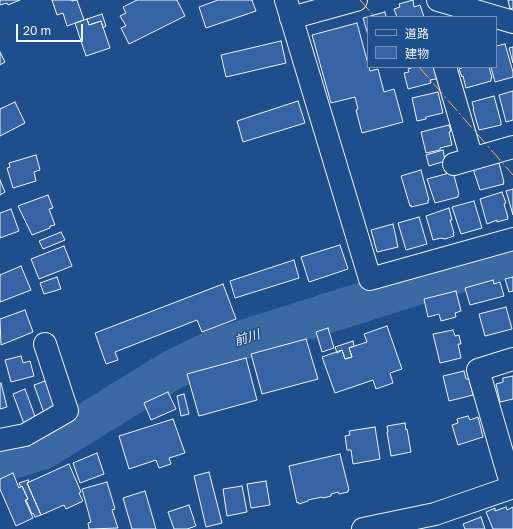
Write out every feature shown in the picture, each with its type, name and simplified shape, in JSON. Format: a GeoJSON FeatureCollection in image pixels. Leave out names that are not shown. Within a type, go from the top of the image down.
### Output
{"type":"FeatureCollection","features":[{"type":"Feature","properties":{"kind":"street"},"geometry":{"type":"LineString","coordinates":[[356,0],[288,9],[370,279],[513,239]]}},
{"type":"Feature","properties":{"kind":"street"},"geometry":{"type":"LineString","coordinates":[[431,16],[434,0]]}},
{"type":"Feature","properties":{"kind":"street"},"geometry":{"type":"LineString","coordinates":[[438,0],[487,7],[513,22]]}},
{"type":"Feature","properties":{"kind":"street"},"geometry":{"type":"LineString","coordinates":[[445,68],[463,162],[513,148]]}},
{"type":"Feature","properties":{"kind":"street"},"geometry":{"type":"LineString","coordinates":[[0,440],[25,435],[67,411],[45,344]]}},
{"type":"Feature","properties":{"kind":"street"},"geometry":{"type":"LineString","coordinates":[[363,529],[435,514],[513,487],[478,370],[513,359]]}},
{"type":"Feature","properties":{"kind":"building"},"geometry":{"type":"Polygon","coordinates":[[[0,0],[20,0],[8,5],[7,3],[0,5],[0,0]]]}},
{"type":"Feature","properties":{"kind":"building"},"geometry":{"type":"Polygon","coordinates":[[[52,0],[77,0],[84,20],[67,26],[63,13],[57,15],[52,0]]]}},
{"type":"Feature","properties":{"kind":"building"},"geometry":{"type":"Polygon","coordinates":[[[137,0],[177,0],[185,16],[129,44],[121,28],[126,26],[120,16],[126,13],[123,7],[137,0]]]}},
{"type":"Feature","properties":{"kind":"building"},"geometry":{"type":"Polygon","coordinates":[[[218,0],[252,0],[256,11],[206,28],[199,7],[218,0]]]}},
{"type":"Feature","properties":{"kind":"building"},"geometry":{"type":"Polygon","coordinates":[[[413,0],[414,7],[420,5],[424,16],[397,16],[394,9],[400,7],[399,4],[413,0]]]}},
{"type":"Feature","properties":{"kind":"building"},"geometry":{"type":"Polygon","coordinates":[[[508,0],[513,0],[513,8],[510,9],[508,0]]]}},
{"type":"Feature","properties":{"kind":"building"},"geometry":{"type":"Polygon","coordinates":[[[385,12],[386,16],[370,16],[385,12]]]}},
{"type":"Feature","properties":{"kind":"building"},"geometry":{"type":"Polygon","coordinates":[[[102,14],[106,26],[103,28],[101,21],[89,25],[87,19],[102,14]]]}},
{"type":"Feature","properties":{"kind":"building"},"geometry":{"type":"Polygon","coordinates":[[[367,17],[367,32],[363,18],[367,17]]]}},
{"type":"Feature","properties":{"kind":"building"},"geometry":{"type":"Polygon","coordinates":[[[87,19],[89,25],[101,21],[110,48],[86,56],[75,23],[87,19]]]}},
{"type":"Feature","properties":{"kind":"building"},"geometry":{"type":"Polygon","coordinates":[[[357,23],[367,60],[367,68],[369,68],[370,71],[378,69],[384,92],[394,89],[403,122],[362,133],[356,110],[358,109],[355,97],[331,103],[312,35],[357,23]]]}},
{"type":"Feature","properties":{"kind":"building"},"geometry":{"type":"Polygon","coordinates":[[[281,41],[286,63],[226,77],[221,55],[281,41]]]}},
{"type":"Feature","properties":{"kind":"building"},"geometry":{"type":"Polygon","coordinates":[[[505,44],[513,77],[495,82],[491,68],[497,68],[497,46],[505,44]]]}},
{"type":"Feature","properties":{"kind":"building"},"geometry":{"type":"Polygon","coordinates":[[[513,47],[513,63],[509,48],[513,47]]]}},
{"type":"Feature","properties":{"kind":"building"},"geometry":{"type":"Polygon","coordinates":[[[0,52],[5,62],[0,65],[0,52]]]}},
{"type":"Feature","properties":{"kind":"building"},"geometry":{"type":"Polygon","coordinates":[[[437,68],[441,78],[430,80],[431,83],[408,89],[404,73],[409,72],[408,69],[437,68]]]}},
{"type":"Feature","properties":{"kind":"building"},"geometry":{"type":"Polygon","coordinates":[[[489,68],[492,78],[491,81],[466,88],[463,76],[462,77],[459,69],[489,68]]]}},
{"type":"Feature","properties":{"kind":"building"},"geometry":{"type":"Polygon","coordinates":[[[513,91],[513,120],[506,122],[499,95],[513,91]]]}},
{"type":"Feature","properties":{"kind":"building"},"geometry":{"type":"Polygon","coordinates":[[[438,92],[443,113],[417,121],[412,98],[438,92]]]}},
{"type":"Feature","properties":{"kind":"building"},"geometry":{"type":"Polygon","coordinates":[[[494,96],[501,125],[479,130],[472,102],[494,96]]]}},
{"type":"Feature","properties":{"kind":"building"},"geometry":{"type":"Polygon","coordinates":[[[298,101],[305,123],[243,142],[237,121],[298,101]]]}},
{"type":"Feature","properties":{"kind":"building"},"geometry":{"type":"Polygon","coordinates":[[[15,102],[25,123],[0,136],[0,109],[15,102]]]}},
{"type":"Feature","properties":{"kind":"building"},"geometry":{"type":"Polygon","coordinates":[[[449,125],[452,145],[440,148],[440,150],[426,153],[421,132],[449,125]]]}},
{"type":"Feature","properties":{"kind":"building"},"geometry":{"type":"Polygon","coordinates":[[[443,150],[445,161],[429,166],[426,155],[443,150]]]}},
{"type":"Feature","properties":{"kind":"building"},"geometry":{"type":"Polygon","coordinates":[[[36,155],[40,170],[34,172],[36,181],[13,188],[7,168],[10,167],[9,163],[36,155]]]}},
{"type":"Feature","properties":{"kind":"building"},"geometry":{"type":"Polygon","coordinates":[[[498,159],[504,184],[480,190],[472,166],[498,159]]]}},
{"type":"Feature","properties":{"kind":"building"},"geometry":{"type":"Polygon","coordinates":[[[421,170],[429,200],[428,203],[411,207],[401,176],[421,170]]]}},
{"type":"Feature","properties":{"kind":"building"},"geometry":{"type":"Polygon","coordinates":[[[453,172],[459,194],[458,197],[435,203],[427,179],[453,172]]]}},
{"type":"Feature","properties":{"kind":"building"},"geometry":{"type":"Polygon","coordinates":[[[0,180],[5,192],[0,195],[0,180]]]}},
{"type":"Feature","properties":{"kind":"building"},"geometry":{"type":"Polygon","coordinates":[[[513,189],[513,215],[506,191],[513,189]]]}},
{"type":"Feature","properties":{"kind":"building"},"geometry":{"type":"Polygon","coordinates":[[[502,192],[506,203],[504,204],[508,219],[497,222],[497,220],[487,224],[480,199],[502,192]]]}},
{"type":"Feature","properties":{"kind":"building"},"geometry":{"type":"Polygon","coordinates":[[[48,195],[53,208],[49,209],[55,225],[32,235],[18,206],[48,195]]]}},
{"type":"Feature","properties":{"kind":"building"},"geometry":{"type":"Polygon","coordinates":[[[474,201],[482,228],[461,234],[452,207],[474,201]]]}},
{"type":"Feature","properties":{"kind":"building"},"geometry":{"type":"Polygon","coordinates":[[[449,208],[454,236],[445,239],[441,238],[433,240],[426,216],[449,208]]]}},
{"type":"Feature","properties":{"kind":"building"},"geometry":{"type":"Polygon","coordinates":[[[11,209],[19,231],[0,238],[0,213],[11,209]]]}},
{"type":"Feature","properties":{"kind":"building"},"geometry":{"type":"Polygon","coordinates":[[[419,217],[427,244],[406,250],[398,223],[419,217]]]}},
{"type":"Feature","properties":{"kind":"building"},"geometry":{"type":"Polygon","coordinates":[[[393,224],[398,247],[377,252],[371,230],[393,224]]]}},
{"type":"Feature","properties":{"kind":"building"},"geometry":{"type":"Polygon","coordinates":[[[61,232],[65,240],[43,249],[39,241],[61,232]]]}},
{"type":"Feature","properties":{"kind":"building"},"geometry":{"type":"Polygon","coordinates":[[[340,245],[348,269],[309,282],[301,257],[340,245]]]}},
{"type":"Feature","properties":{"kind":"building"},"geometry":{"type":"Polygon","coordinates":[[[64,246],[72,266],[39,279],[31,259],[64,246]]]}},
{"type":"Feature","properties":{"kind":"building"},"geometry":{"type":"Polygon","coordinates":[[[294,260],[299,278],[235,298],[230,281],[294,260]]]}},
{"type":"Feature","properties":{"kind":"building"},"geometry":{"type":"Polygon","coordinates":[[[21,266],[31,290],[0,302],[0,275],[21,266]]]}},
{"type":"Feature","properties":{"kind":"building"},"geometry":{"type":"Polygon","coordinates":[[[57,277],[61,289],[44,294],[40,283],[57,277]]]}},
{"type":"Feature","properties":{"kind":"building"},"geometry":{"type":"Polygon","coordinates":[[[513,277],[513,291],[509,292],[505,279],[513,277]]]}},
{"type":"Feature","properties":{"kind":"building"},"geometry":{"type":"Polygon","coordinates":[[[493,280],[494,284],[500,282],[504,296],[470,305],[465,288],[493,280]]]}},
{"type":"Feature","properties":{"kind":"building"},"geometry":{"type":"Polygon","coordinates":[[[223,284],[236,319],[202,332],[197,320],[115,352],[118,360],[106,364],[95,333],[223,284]]]}},
{"type":"Feature","properties":{"kind":"building"},"geometry":{"type":"Polygon","coordinates":[[[456,291],[461,311],[455,313],[456,317],[441,321],[439,314],[428,317],[424,299],[456,291]]]}},
{"type":"Feature","properties":{"kind":"building"},"geometry":{"type":"Polygon","coordinates":[[[506,307],[512,329],[485,336],[479,314],[506,307]]]}},
{"type":"Feature","properties":{"kind":"building"},"geometry":{"type":"Polygon","coordinates":[[[25,310],[33,332],[1,345],[0,319],[25,310]]]}},
{"type":"Feature","properties":{"kind":"building"},"geometry":{"type":"Polygon","coordinates":[[[387,326],[402,369],[390,373],[393,383],[376,389],[373,380],[335,393],[322,357],[342,350],[345,359],[352,357],[349,348],[367,342],[364,334],[387,326]]]}},
{"type":"Feature","properties":{"kind":"building"},"geometry":{"type":"Polygon","coordinates":[[[328,328],[334,348],[322,352],[316,332],[328,328]]]}},
{"type":"Feature","properties":{"kind":"building"},"geometry":{"type":"Polygon","coordinates":[[[453,330],[455,336],[459,335],[461,344],[458,344],[461,358],[440,363],[433,334],[453,330]]]}},
{"type":"Feature","properties":{"kind":"building"},"geometry":{"type":"Polygon","coordinates":[[[306,339],[318,379],[262,394],[251,354],[306,339]]]}},
{"type":"Feature","properties":{"kind":"building"},"geometry":{"type":"Polygon","coordinates":[[[353,341],[354,346],[349,348],[352,357],[345,359],[342,350],[337,353],[335,347],[353,341]]]}},
{"type":"Feature","properties":{"kind":"building"},"geometry":{"type":"Polygon","coordinates":[[[21,356],[23,363],[30,361],[34,376],[11,382],[5,360],[21,356]]]}},
{"type":"Feature","properties":{"kind":"building"},"geometry":{"type":"Polygon","coordinates":[[[246,358],[257,400],[199,416],[187,374],[246,358]]]}},
{"type":"Feature","properties":{"kind":"building"},"geometry":{"type":"Polygon","coordinates":[[[464,371],[466,379],[469,379],[473,395],[449,401],[443,376],[464,371]]]}},
{"type":"Feature","properties":{"kind":"building"},"geometry":{"type":"Polygon","coordinates":[[[513,376],[513,399],[500,402],[496,384],[503,382],[503,378],[513,376]]]}},
{"type":"Feature","properties":{"kind":"building"},"geometry":{"type":"Polygon","coordinates":[[[48,380],[58,407],[44,413],[34,385],[48,380]]]}},
{"type":"Feature","properties":{"kind":"building"},"geometry":{"type":"Polygon","coordinates":[[[1,383],[7,407],[0,409],[0,384],[1,383]]]}},
{"type":"Feature","properties":{"kind":"building"},"geometry":{"type":"Polygon","coordinates":[[[25,389],[36,419],[24,424],[13,394],[25,389]]]}},
{"type":"Feature","properties":{"kind":"building"},"geometry":{"type":"Polygon","coordinates":[[[168,392],[176,409],[151,420],[144,403],[168,392]]]}},
{"type":"Feature","properties":{"kind":"building"},"geometry":{"type":"Polygon","coordinates":[[[184,394],[189,414],[181,416],[177,396],[184,394]]]}},
{"type":"Feature","properties":{"kind":"building"},"geometry":{"type":"Polygon","coordinates":[[[468,416],[470,420],[478,417],[483,437],[458,445],[452,425],[458,423],[457,419],[468,416]]]}},
{"type":"Feature","properties":{"kind":"building"},"geometry":{"type":"Polygon","coordinates":[[[173,419],[185,453],[169,458],[171,464],[159,468],[156,460],[129,469],[119,436],[173,419]]]}},
{"type":"Feature","properties":{"kind":"building"},"geometry":{"type":"Polygon","coordinates":[[[405,423],[411,452],[391,456],[387,426],[405,423]]]}},
{"type":"Feature","properties":{"kind":"building"},"geometry":{"type":"Polygon","coordinates":[[[375,427],[380,459],[353,464],[351,450],[347,450],[345,436],[350,435],[349,431],[375,427]]]}},
{"type":"Feature","properties":{"kind":"building"},"geometry":{"type":"Polygon","coordinates":[[[97,453],[104,474],[80,483],[73,463],[97,453]]]}},
{"type":"Feature","properties":{"kind":"building"},"geometry":{"type":"Polygon","coordinates":[[[340,454],[349,490],[348,492],[339,494],[338,492],[331,494],[331,496],[308,500],[299,504],[298,502],[297,503],[289,466],[340,454]]]}},
{"type":"Feature","properties":{"kind":"building"},"geometry":{"type":"Polygon","coordinates":[[[69,464],[81,492],[79,493],[83,501],[66,509],[64,505],[41,515],[27,483],[69,464]]]}},
{"type":"Feature","properties":{"kind":"building"},"geometry":{"type":"Polygon","coordinates":[[[209,472],[222,523],[206,527],[194,476],[209,472]]]}},
{"type":"Feature","properties":{"kind":"building"},"geometry":{"type":"Polygon","coordinates":[[[13,473],[19,488],[22,486],[28,499],[25,500],[33,518],[16,526],[0,489],[0,479],[13,473]]]}},
{"type":"Feature","properties":{"kind":"building"},"geometry":{"type":"Polygon","coordinates":[[[28,480],[29,482],[27,483],[41,515],[35,517],[33,513],[32,514],[26,500],[28,499],[22,486],[21,487],[19,483],[28,480]]]}},
{"type":"Feature","properties":{"kind":"building"},"geometry":{"type":"Polygon","coordinates":[[[266,481],[270,505],[251,508],[247,484],[266,481]]]}},
{"type":"Feature","properties":{"kind":"building"},"geometry":{"type":"Polygon","coordinates":[[[107,482],[115,509],[112,510],[118,528],[89,529],[88,523],[91,522],[82,489],[107,482]]]}},
{"type":"Feature","properties":{"kind":"building"},"geometry":{"type":"Polygon","coordinates":[[[242,486],[247,512],[227,516],[223,489],[242,486]]]}},
{"type":"Feature","properties":{"kind":"building"},"geometry":{"type":"Polygon","coordinates":[[[145,491],[156,529],[132,529],[123,498],[145,491]]]}},
{"type":"Feature","properties":{"kind":"building"},"geometry":{"type":"Polygon","coordinates":[[[189,505],[196,526],[187,529],[174,529],[168,512],[189,505]]]}},
{"type":"Feature","properties":{"kind":"building"},"geometry":{"type":"Polygon","coordinates":[[[506,507],[507,510],[513,507],[513,529],[493,529],[486,512],[495,508],[495,511],[506,507]]]}},
{"type":"Feature","properties":{"kind":"building"},"geometry":{"type":"Polygon","coordinates":[[[481,517],[485,529],[465,529],[463,524],[481,517]]]}},
{"type":"Feature","properties":{"kind":"waterway","name":"前川"},"geometry":{"type":"LineString","coordinates":[[0,463],[42,450],[172,370],[217,348],[411,287],[513,257]]}},
{"type":"Feature","properties":{"kind":"power"},"geometry":{"type":"LineString","coordinates":[[360,0],[374,16]]}},
{"type":"Feature","properties":{"kind":"power"},"geometry":{"type":"LineString","coordinates":[[420,68],[513,175]]}}]}
